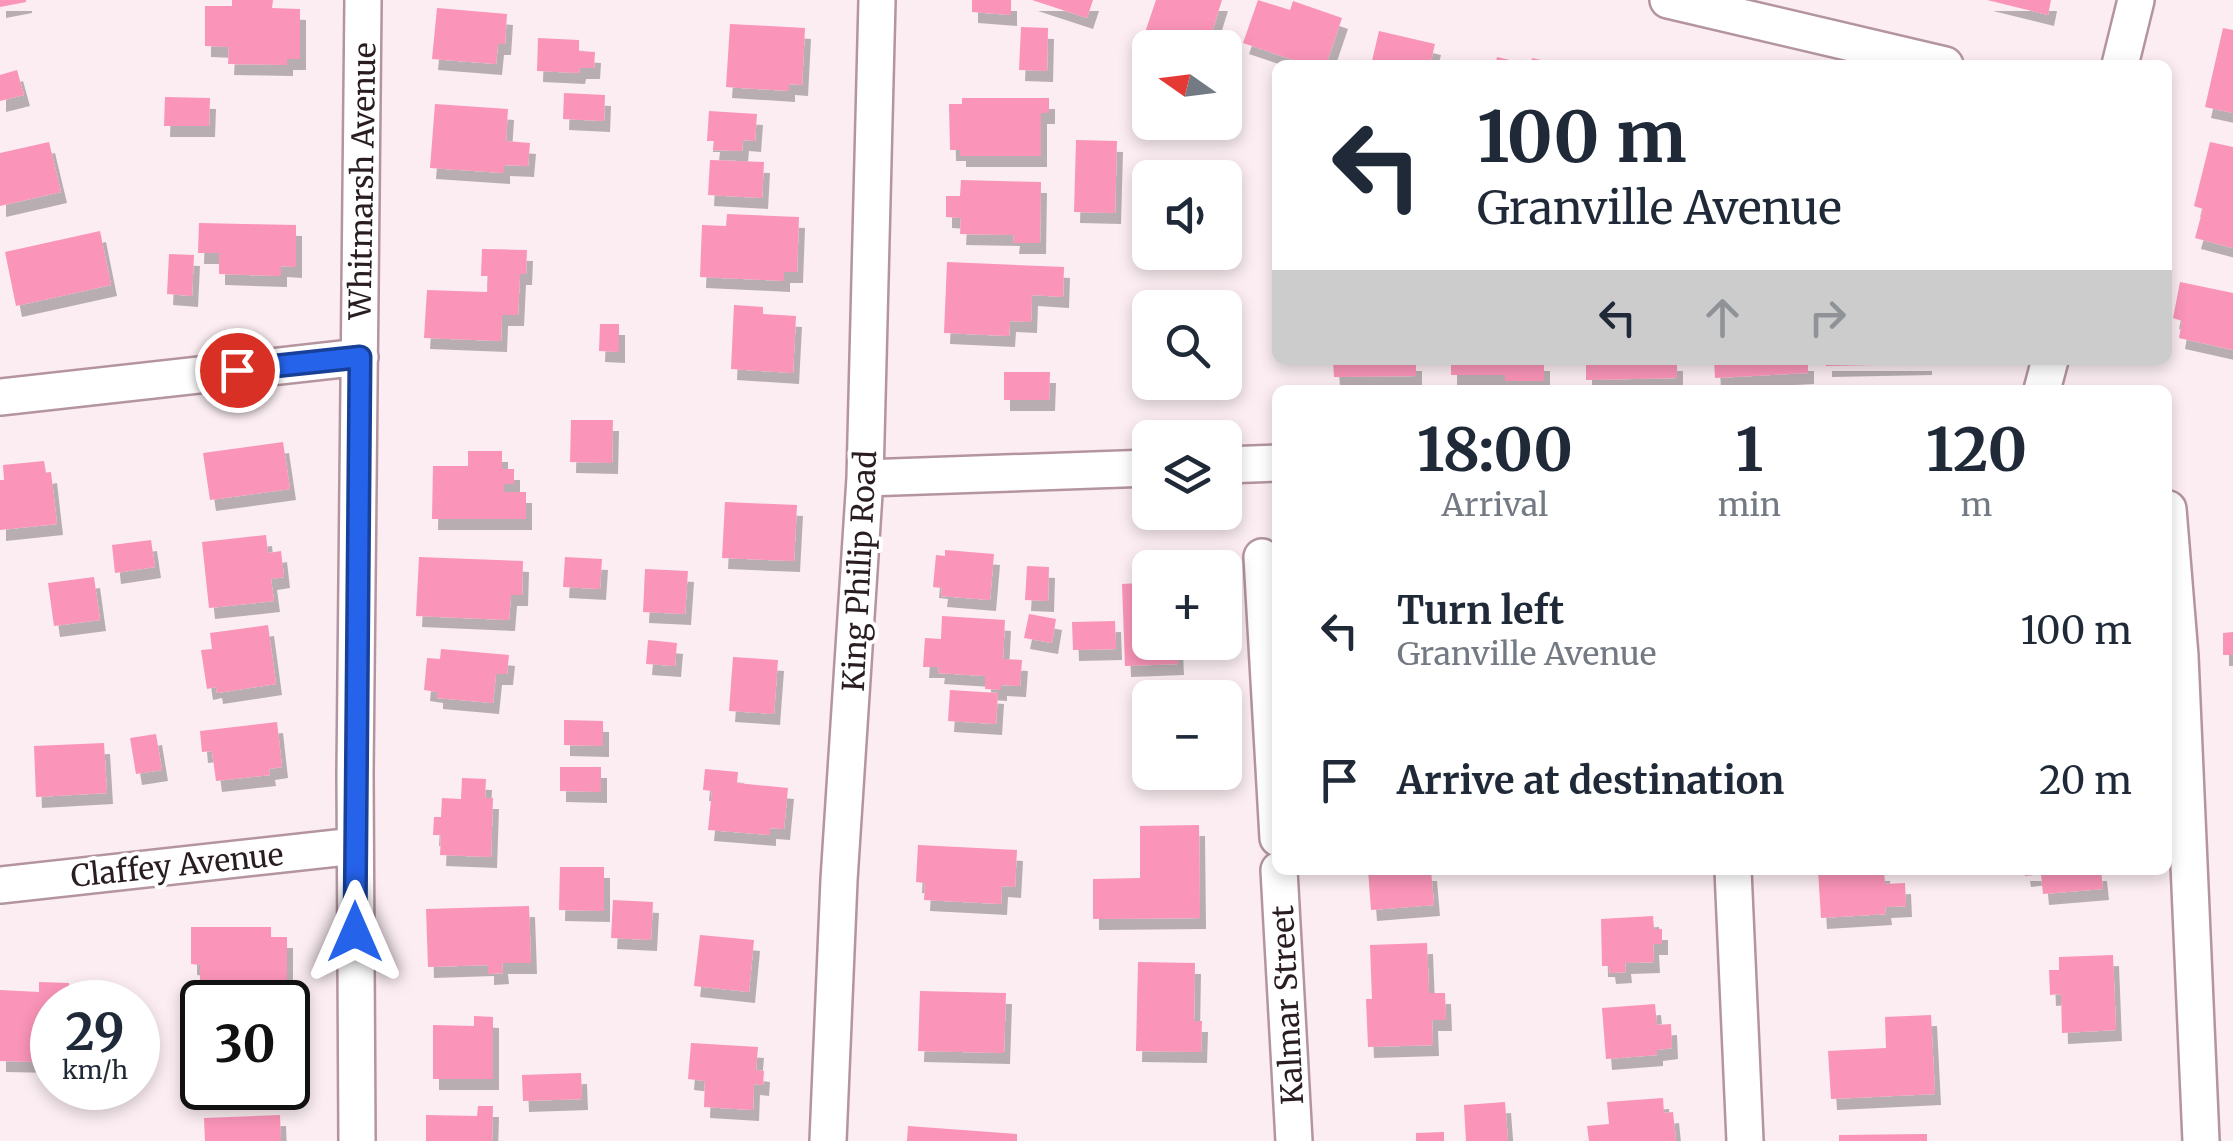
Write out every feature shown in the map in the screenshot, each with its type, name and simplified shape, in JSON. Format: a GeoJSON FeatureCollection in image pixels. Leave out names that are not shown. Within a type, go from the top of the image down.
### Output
{"type":"FeatureCollection","features":[{"type":"Feature","properties":{"kind":"street","name":"Whitmarsh Avenue"},"geometry":{"type":"LineString","coordinates":[[357,1141],[355,846],[364,0]]}},
{"type":"Feature","properties":{"kind":"street","name":"King Philip Road"},"geometry":{"type":"LineString","coordinates":[[828,1141],[865,478],[878,0]]}},
{"type":"Feature","properties":{"kind":"street"},"geometry":{"type":"LineString","coordinates":[[1668,0],[1924,60]]}},
{"type":"Feature","properties":{"kind":"street"},"geometry":{"type":"LineString","coordinates":[[2121,60],[2136,0]]}},
{"type":"Feature","properties":{"kind":"street"},"geometry":{"type":"LineString","coordinates":[[0,397],[360,357]]}},
{"type":"Feature","properties":{"kind":"street"},"geometry":{"type":"LineString","coordinates":[[1242,465],[1272,464]]}},
{"type":"Feature","properties":{"kind":"street"},"geometry":{"type":"LineString","coordinates":[[865,478],[1132,469]]}},
{"type":"Feature","properties":{"kind":"street"},"geometry":{"type":"LineString","coordinates":[[1262,557],[1272,733]]}},
{"type":"Feature","properties":{"kind":"street"},"geometry":{"type":"LineString","coordinates":[[2172,558],[2180,656],[2201,1141]]}},
{"type":"Feature","properties":{"kind":"street","name":"Claffey Avenue"},"geometry":{"type":"LineString","coordinates":[[0,884],[355,846]]}},
{"type":"Feature","properties":{"kind":"street","name":"Kalmar Street"},"geometry":{"type":"LineString","coordinates":[[1280,875],[1294,1141]]}},
{"type":"Feature","properties":{"kind":"street"},"geometry":{"type":"LineString","coordinates":[[1734,875],[1745,1141]]}},
{"type":"Feature","properties":{"kind":"building"},"geometry":{"type":"Polygon","coordinates":[[[0,0],[26,0],[26,2],[0,7],[0,0]]]}},
{"type":"Feature","properties":{"kind":"building"},"geometry":{"type":"Polygon","coordinates":[[[232,0],[273,0],[272,8],[300,9],[300,59],[287,59],[287,65],[228,64],[229,47],[205,46],[205,6],[232,6],[232,0]]]}},
{"type":"Feature","properties":{"kind":"building"},"geometry":{"type":"Polygon","coordinates":[[[972,0],[1011,0],[1011,15],[972,12],[972,0]]]}},
{"type":"Feature","properties":{"kind":"building"},"geometry":{"type":"Polygon","coordinates":[[[1032,0],[1093,0],[1087,18],[1032,0]]]}},
{"type":"Feature","properties":{"kind":"building"},"geometry":{"type":"Polygon","coordinates":[[[1156,0],[1222,0],[1213,30],[1146,30],[1156,0]]]}},
{"type":"Feature","properties":{"kind":"building"},"geometry":{"type":"Polygon","coordinates":[[[1258,0],[1290,10],[1293,1],[1342,18],[1328,60],[1293,60],[1243,43],[1258,0]]]}},
{"type":"Feature","properties":{"kind":"building"},"geometry":{"type":"Polygon","coordinates":[[[1987,0],[2051,0],[2048,15],[1987,0]]]}},
{"type":"Feature","properties":{"kind":"building"},"geometry":{"type":"Polygon","coordinates":[[[437,8],[507,14],[505,44],[498,44],[496,64],[432,59],[437,8]]]}},
{"type":"Feature","properties":{"kind":"building"},"geometry":{"type":"Polygon","coordinates":[[[730,24],[805,28],[802,85],[789,84],[789,91],[726,87],[730,24]]]}},
{"type":"Feature","properties":{"kind":"building"},"geometry":{"type":"Polygon","coordinates":[[[1021,27],[1048,28],[1047,71],[1019,70],[1021,27]]]}},
{"type":"Feature","properties":{"kind":"building"},"geometry":{"type":"Polygon","coordinates":[[[2223,28],[2233,30],[2233,113],[2205,107],[2223,28]]]}},
{"type":"Feature","properties":{"kind":"building"},"geometry":{"type":"Polygon","coordinates":[[[1379,31],[1435,44],[1431,60],[1372,60],[1379,31]]]}},
{"type":"Feature","properties":{"kind":"building"},"geometry":{"type":"Polygon","coordinates":[[[538,38],[579,40],[579,51],[595,52],[594,68],[580,68],[579,73],[537,71],[538,38]]]}},
{"type":"Feature","properties":{"kind":"building"},"geometry":{"type":"Polygon","coordinates":[[[17,70],[24,95],[0,101],[0,75],[17,70]]]}},
{"type":"Feature","properties":{"kind":"building"},"geometry":{"type":"Polygon","coordinates":[[[564,93],[605,95],[604,121],[563,119],[564,93]]]}},
{"type":"Feature","properties":{"kind":"building"},"geometry":{"type":"Polygon","coordinates":[[[165,97],[210,98],[209,126],[164,126],[165,97]]]}},
{"type":"Feature","properties":{"kind":"building"},"geometry":{"type":"Polygon","coordinates":[[[962,98],[1049,98],[1049,113],[1041,113],[1041,156],[960,156],[960,150],[950,150],[949,104],[962,104],[962,98]]]}},
{"type":"Feature","properties":{"kind":"building"},"geometry":{"type":"Polygon","coordinates":[[[435,104],[508,109],[506,141],[530,143],[528,166],[504,165],[504,173],[430,168],[435,104]]]}},
{"type":"Feature","properties":{"kind":"building"},"geometry":{"type":"Polygon","coordinates":[[[709,111],[757,114],[755,141],[743,140],[742,151],[713,150],[714,141],[707,141],[709,111]]]}},
{"type":"Feature","properties":{"kind":"building"},"geometry":{"type":"Polygon","coordinates":[[[1076,140],[1117,141],[1115,213],[1074,212],[1076,140]]]}},
{"type":"Feature","properties":{"kind":"building"},"geometry":{"type":"Polygon","coordinates":[[[49,142],[61,192],[0,206],[0,153],[49,142]]]}},
{"type":"Feature","properties":{"kind":"building"},"geometry":{"type":"Polygon","coordinates":[[[2210,142],[2233,147],[2233,248],[2195,238],[2203,209],[2194,206],[2210,142]]]}},
{"type":"Feature","properties":{"kind":"building"},"geometry":{"type":"Polygon","coordinates":[[[710,160],[764,162],[762,198],[708,195],[710,160]]]}},
{"type":"Feature","properties":{"kind":"building"},"geometry":{"type":"Polygon","coordinates":[[[961,180],[1041,182],[1040,243],[1013,243],[1014,235],[960,234],[961,218],[946,217],[946,196],[960,196],[961,180]]]}},
{"type":"Feature","properties":{"kind":"building"},"geometry":{"type":"Polygon","coordinates":[[[727,214],[799,217],[797,272],[784,272],[784,281],[700,277],[702,225],[726,226],[727,214]]]}},
{"type":"Feature","properties":{"kind":"building"},"geometry":{"type":"Polygon","coordinates":[[[199,223],[296,225],[296,267],[281,266],[281,276],[219,274],[219,253],[198,253],[199,223]]]}},
{"type":"Feature","properties":{"kind":"building"},"geometry":{"type":"Polygon","coordinates":[[[100,231],[111,285],[16,306],[5,252],[100,231]]]}},
{"type":"Feature","properties":{"kind":"building"},"geometry":{"type":"Polygon","coordinates":[[[482,249],[527,250],[526,274],[520,274],[518,315],[502,315],[501,341],[424,338],[427,290],[487,292],[488,276],[481,276],[482,249]]]}},
{"type":"Feature","properties":{"kind":"building"},"geometry":{"type":"Polygon","coordinates":[[[169,254],[194,255],[192,296],[167,294],[169,254]]]}},
{"type":"Feature","properties":{"kind":"building"},"geometry":{"type":"Polygon","coordinates":[[[947,262],[1064,267],[1063,297],[1032,295],[1031,322],[1010,321],[1009,336],[944,333],[947,262]]]}},
{"type":"Feature","properties":{"kind":"building"},"geometry":{"type":"Polygon","coordinates":[[[2180,282],[2233,293],[2233,350],[2179,338],[2182,321],[2173,318],[2180,282]]]}},
{"type":"Feature","properties":{"kind":"building"},"geometry":{"type":"Polygon","coordinates":[[[734,305],[763,307],[763,314],[796,316],[793,373],[731,369],[734,305]]]}},
{"type":"Feature","properties":{"kind":"building"},"geometry":{"type":"Polygon","coordinates":[[[600,324],[619,324],[619,352],[599,351],[600,324]]]}},
{"type":"Feature","properties":{"kind":"building"},"geometry":{"type":"Polygon","coordinates":[[[1333,365],[1416,365],[1416,376],[1334,377],[1333,365]]]}},
{"type":"Feature","properties":{"kind":"building"},"geometry":{"type":"Polygon","coordinates":[[[1451,365],[1544,365],[1544,381],[1505,381],[1505,375],[1451,375],[1451,365]]]}},
{"type":"Feature","properties":{"kind":"building"},"geometry":{"type":"Polygon","coordinates":[[[1586,365],[1677,365],[1677,378],[1586,380],[1586,365]]]}},
{"type":"Feature","properties":{"kind":"building"},"geometry":{"type":"Polygon","coordinates":[[[1714,365],[1808,365],[1808,373],[1715,378],[1714,365]]]}},
{"type":"Feature","properties":{"kind":"building"},"geometry":{"type":"Polygon","coordinates":[[[1004,372],[1050,372],[1049,400],[1004,400],[1004,372]]]}},
{"type":"Feature","properties":{"kind":"building"},"geometry":{"type":"Polygon","coordinates":[[[571,420],[613,420],[612,463],[570,462],[571,420]]]}},
{"type":"Feature","properties":{"kind":"building"},"geometry":{"type":"Polygon","coordinates":[[[283,442],[290,489],[210,500],[203,453],[283,442]]]}},
{"type":"Feature","properties":{"kind":"building"},"geometry":{"type":"Polygon","coordinates":[[[468,451],[502,451],[502,469],[514,469],[514,484],[504,484],[504,492],[526,492],[526,519],[432,519],[433,466],[468,466],[468,451]]]}},
{"type":"Feature","properties":{"kind":"building"},"geometry":{"type":"Polygon","coordinates":[[[44,461],[46,473],[51,472],[57,524],[0,530],[3,465],[44,461]]]}},
{"type":"Feature","properties":{"kind":"building"},"geometry":{"type":"Polygon","coordinates":[[[725,502],[797,505],[794,561],[722,558],[725,502]]]}},
{"type":"Feature","properties":{"kind":"building"},"geometry":{"type":"Polygon","coordinates":[[[266,535],[268,553],[281,551],[284,577],[271,579],[274,601],[209,608],[202,542],[266,535]]]}},
{"type":"Feature","properties":{"kind":"building"},"geometry":{"type":"Polygon","coordinates":[[[151,540],[155,567],[115,573],[112,545],[151,540]]]}},
{"type":"Feature","properties":{"kind":"building"},"geometry":{"type":"Polygon","coordinates":[[[945,550],[994,554],[990,600],[941,596],[942,588],[933,587],[936,555],[945,556],[945,550]]]}},
{"type":"Feature","properties":{"kind":"building"},"geometry":{"type":"Polygon","coordinates":[[[419,557],[523,561],[522,595],[511,595],[509,620],[416,616],[419,557]]]}},
{"type":"Feature","properties":{"kind":"building"},"geometry":{"type":"Polygon","coordinates":[[[565,557],[602,559],[600,589],[563,587],[565,557]]]}},
{"type":"Feature","properties":{"kind":"building"},"geometry":{"type":"Polygon","coordinates":[[[1027,566],[1049,567],[1048,601],[1025,600],[1027,566]]]}},
{"type":"Feature","properties":{"kind":"building"},"geometry":{"type":"Polygon","coordinates":[[[645,569],[688,571],[685,614],[643,612],[645,569]]]}},
{"type":"Feature","properties":{"kind":"building"},"geometry":{"type":"Polygon","coordinates":[[[94,577],[100,620],[54,626],[48,583],[94,577]]]}},
{"type":"Feature","properties":{"kind":"building"},"geometry":{"type":"Polygon","coordinates":[[[1132,583],[1132,660],[1178,660],[1178,664],[1125,666],[1122,584],[1132,583]]]}},
{"type":"Feature","properties":{"kind":"building"},"geometry":{"type":"Polygon","coordinates":[[[1029,614],[1056,619],[1052,643],[1024,638],[1029,614]]]}},
{"type":"Feature","properties":{"kind":"building"},"geometry":{"type":"Polygon","coordinates":[[[942,616],[1005,620],[1003,659],[1022,660],[1020,686],[985,689],[985,676],[938,673],[939,667],[923,667],[925,638],[941,639],[942,616]]]}},
{"type":"Feature","properties":{"kind":"building"},"geometry":{"type":"Polygon","coordinates":[[[1115,621],[1116,649],[1073,650],[1072,622],[1115,621]]]}},
{"type":"Feature","properties":{"kind":"building"},"geometry":{"type":"Polygon","coordinates":[[[268,625],[276,684],[217,693],[216,687],[207,689],[201,650],[212,649],[210,633],[268,625]]]}},
{"type":"Feature","properties":{"kind":"building"},"geometry":{"type":"Polygon","coordinates":[[[2233,632],[2233,655],[2223,655],[2223,633],[2233,632]]]}},
{"type":"Feature","properties":{"kind":"building"},"geometry":{"type":"Polygon","coordinates":[[[648,640],[677,643],[675,666],[646,664],[648,640]]]}},
{"type":"Feature","properties":{"kind":"building"},"geometry":{"type":"Polygon","coordinates":[[[441,649],[509,655],[507,674],[496,674],[493,703],[437,698],[437,692],[424,690],[427,658],[440,659],[441,649]]]}},
{"type":"Feature","properties":{"kind":"building"},"geometry":{"type":"Polygon","coordinates":[[[733,657],[778,660],[774,714],[729,711],[733,657]]]}},
{"type":"Feature","properties":{"kind":"building"},"geometry":{"type":"Polygon","coordinates":[[[950,690],[998,693],[996,724],[948,721],[950,690]]]}},
{"type":"Feature","properties":{"kind":"building"},"geometry":{"type":"Polygon","coordinates":[[[564,720],[603,721],[603,746],[564,745],[564,720]]]}},
{"type":"Feature","properties":{"kind":"building"},"geometry":{"type":"Polygon","coordinates":[[[277,722],[282,767],[269,769],[270,775],[216,781],[212,751],[202,752],[200,731],[277,722]]]}},
{"type":"Feature","properties":{"kind":"building"},"geometry":{"type":"Polygon","coordinates":[[[156,734],[162,770],[136,774],[130,738],[156,734]]]}},
{"type":"Feature","properties":{"kind":"building"},"geometry":{"type":"Polygon","coordinates":[[[104,743],[107,793],[36,797],[34,746],[104,743]]]}},
{"type":"Feature","properties":{"kind":"building"},"geometry":{"type":"Polygon","coordinates":[[[560,767],[601,767],[601,792],[560,791],[560,767]]]}},
{"type":"Feature","properties":{"kind":"building"},"geometry":{"type":"Polygon","coordinates":[[[705,769],[738,772],[737,783],[788,788],[784,829],[770,828],[770,835],[708,830],[712,791],[703,790],[705,769]]]}},
{"type":"Feature","properties":{"kind":"building"},"geometry":{"type":"Polygon","coordinates":[[[462,778],[486,779],[485,798],[493,798],[491,857],[440,855],[441,835],[433,835],[434,817],[441,817],[442,798],[461,799],[462,778]]]}},
{"type":"Feature","properties":{"kind":"building"},"geometry":{"type":"Polygon","coordinates":[[[1199,825],[1200,918],[1093,919],[1093,879],[1140,878],[1140,826],[1199,825]]]}},
{"type":"Feature","properties":{"kind":"building"},"geometry":{"type":"Polygon","coordinates":[[[918,845],[1017,850],[1015,887],[1002,886],[1001,904],[924,900],[925,883],[916,882],[918,845]]]}},
{"type":"Feature","properties":{"kind":"building"},"geometry":{"type":"Polygon","coordinates":[[[560,867],[604,867],[604,911],[559,910],[560,867]]]}},
{"type":"Feature","properties":{"kind":"building"},"geometry":{"type":"Polygon","coordinates":[[[1368,875],[1431,875],[1434,905],[1371,910],[1368,875]]]}},
{"type":"Feature","properties":{"kind":"building"},"geometry":{"type":"Polygon","coordinates":[[[1818,875],[1884,875],[1885,884],[1905,883],[1906,906],[1885,907],[1886,914],[1821,918],[1818,875]]]}},
{"type":"Feature","properties":{"kind":"building"},"geometry":{"type":"Polygon","coordinates":[[[2041,875],[2102,875],[2103,889],[2043,894],[2041,875]]]}},
{"type":"Feature","properties":{"kind":"building"},"geometry":{"type":"Polygon","coordinates":[[[613,900],[653,902],[651,940],[611,938],[613,900]]]}},
{"type":"Feature","properties":{"kind":"building"},"geometry":{"type":"Polygon","coordinates":[[[529,906],[531,963],[502,963],[503,973],[488,974],[488,965],[428,967],[426,909],[529,906]]]}},
{"type":"Feature","properties":{"kind":"building"},"geometry":{"type":"Polygon","coordinates":[[[1653,916],[1654,929],[1662,929],[1662,944],[1653,944],[1654,962],[1625,963],[1626,972],[1610,973],[1609,966],[1602,966],[1601,919],[1653,916]]]}},
{"type":"Feature","properties":{"kind":"building"},"geometry":{"type":"Polygon","coordinates":[[[191,927],[271,927],[271,937],[287,937],[287,980],[200,980],[200,965],[191,964],[191,927]]]}},
{"type":"Feature","properties":{"kind":"building"},"geometry":{"type":"Polygon","coordinates":[[[700,935],[754,940],[749,992],[694,986],[700,935]]]}},
{"type":"Feature","properties":{"kind":"building"},"geometry":{"type":"Polygon","coordinates":[[[1427,943],[1429,993],[1445,993],[1446,1020],[1432,1020],[1433,1045],[1368,1047],[1366,999],[1372,999],[1370,945],[1427,943]]]}},
{"type":"Feature","properties":{"kind":"building"},"geometry":{"type":"Polygon","coordinates":[[[2113,955],[2116,1030],[2062,1033],[2061,994],[2050,995],[2049,970],[2059,970],[2059,957],[2113,955]]]}},
{"type":"Feature","properties":{"kind":"building"},"geometry":{"type":"Polygon","coordinates":[[[1138,962],[1195,963],[1194,1021],[1202,1021],[1201,1052],[1136,1051],[1138,962]]]}},
{"type":"Feature","properties":{"kind":"building"},"geometry":{"type":"Polygon","coordinates":[[[0,990],[30,992],[30,1062],[0,1061],[0,990]]]}},
{"type":"Feature","properties":{"kind":"building"},"geometry":{"type":"Polygon","coordinates":[[[920,991],[1006,993],[1004,1053],[918,1051],[920,991]]]}},
{"type":"Feature","properties":{"kind":"building"},"geometry":{"type":"Polygon","coordinates":[[[1655,1004],[1657,1025],[1671,1024],[1672,1048],[1657,1050],[1657,1055],[1606,1059],[1602,1008],[1655,1004]]]}},
{"type":"Feature","properties":{"kind":"building"},"geometry":{"type":"Polygon","coordinates":[[[1931,1015],[1935,1094],[1831,1099],[1828,1051],[1886,1048],[1885,1017],[1931,1015]]]}},
{"type":"Feature","properties":{"kind":"building"},"geometry":{"type":"Polygon","coordinates":[[[474,1016],[493,1017],[493,1079],[433,1079],[433,1025],[474,1026],[474,1016]]]}},
{"type":"Feature","properties":{"kind":"building"},"geometry":{"type":"Polygon","coordinates":[[[691,1043],[758,1047],[756,1070],[764,1071],[763,1085],[754,1084],[753,1110],[704,1107],[705,1081],[688,1079],[691,1043]]]}},
{"type":"Feature","properties":{"kind":"building"},"geometry":{"type":"Polygon","coordinates":[[[581,1073],[582,1099],[523,1101],[522,1075],[581,1073]]]}},
{"type":"Feature","properties":{"kind":"building"},"geometry":{"type":"Polygon","coordinates":[[[1663,1098],[1664,1113],[1673,1112],[1676,1141],[1589,1141],[1587,1126],[1609,1124],[1607,1102],[1663,1098]]]}},
{"type":"Feature","properties":{"kind":"building"},"geometry":{"type":"Polygon","coordinates":[[[1505,1102],[1508,1141],[1466,1141],[1464,1105],[1505,1102]]]}},
{"type":"Feature","properties":{"kind":"building"},"geometry":{"type":"Polygon","coordinates":[[[478,1106],[493,1106],[492,1141],[426,1141],[426,1115],[477,1116],[478,1106]]]}},
{"type":"Feature","properties":{"kind":"building"},"geometry":{"type":"Polygon","coordinates":[[[280,1115],[281,1141],[205,1141],[204,1118],[280,1115]]]}},
{"type":"Feature","properties":{"kind":"building"},"geometry":{"type":"Polygon","coordinates":[[[908,1126],[1017,1134],[1017,1141],[907,1141],[908,1126]]]}},
{"type":"Feature","properties":{"kind":"building"},"geometry":{"type":"Polygon","coordinates":[[[1444,1132],[1444,1141],[1416,1141],[1416,1133],[1444,1132]]]}},
{"type":"Feature","properties":{"kind":"building"},"geometry":{"type":"Polygon","coordinates":[[[1927,1134],[1927,1141],[1839,1141],[1839,1135],[1927,1134]]]}},
{"type":"Feature","properties":{"kind":"route"},"geometry":{"type":"LineString","coordinates":[[237,370],[360,357],[355,932]]}}]}
